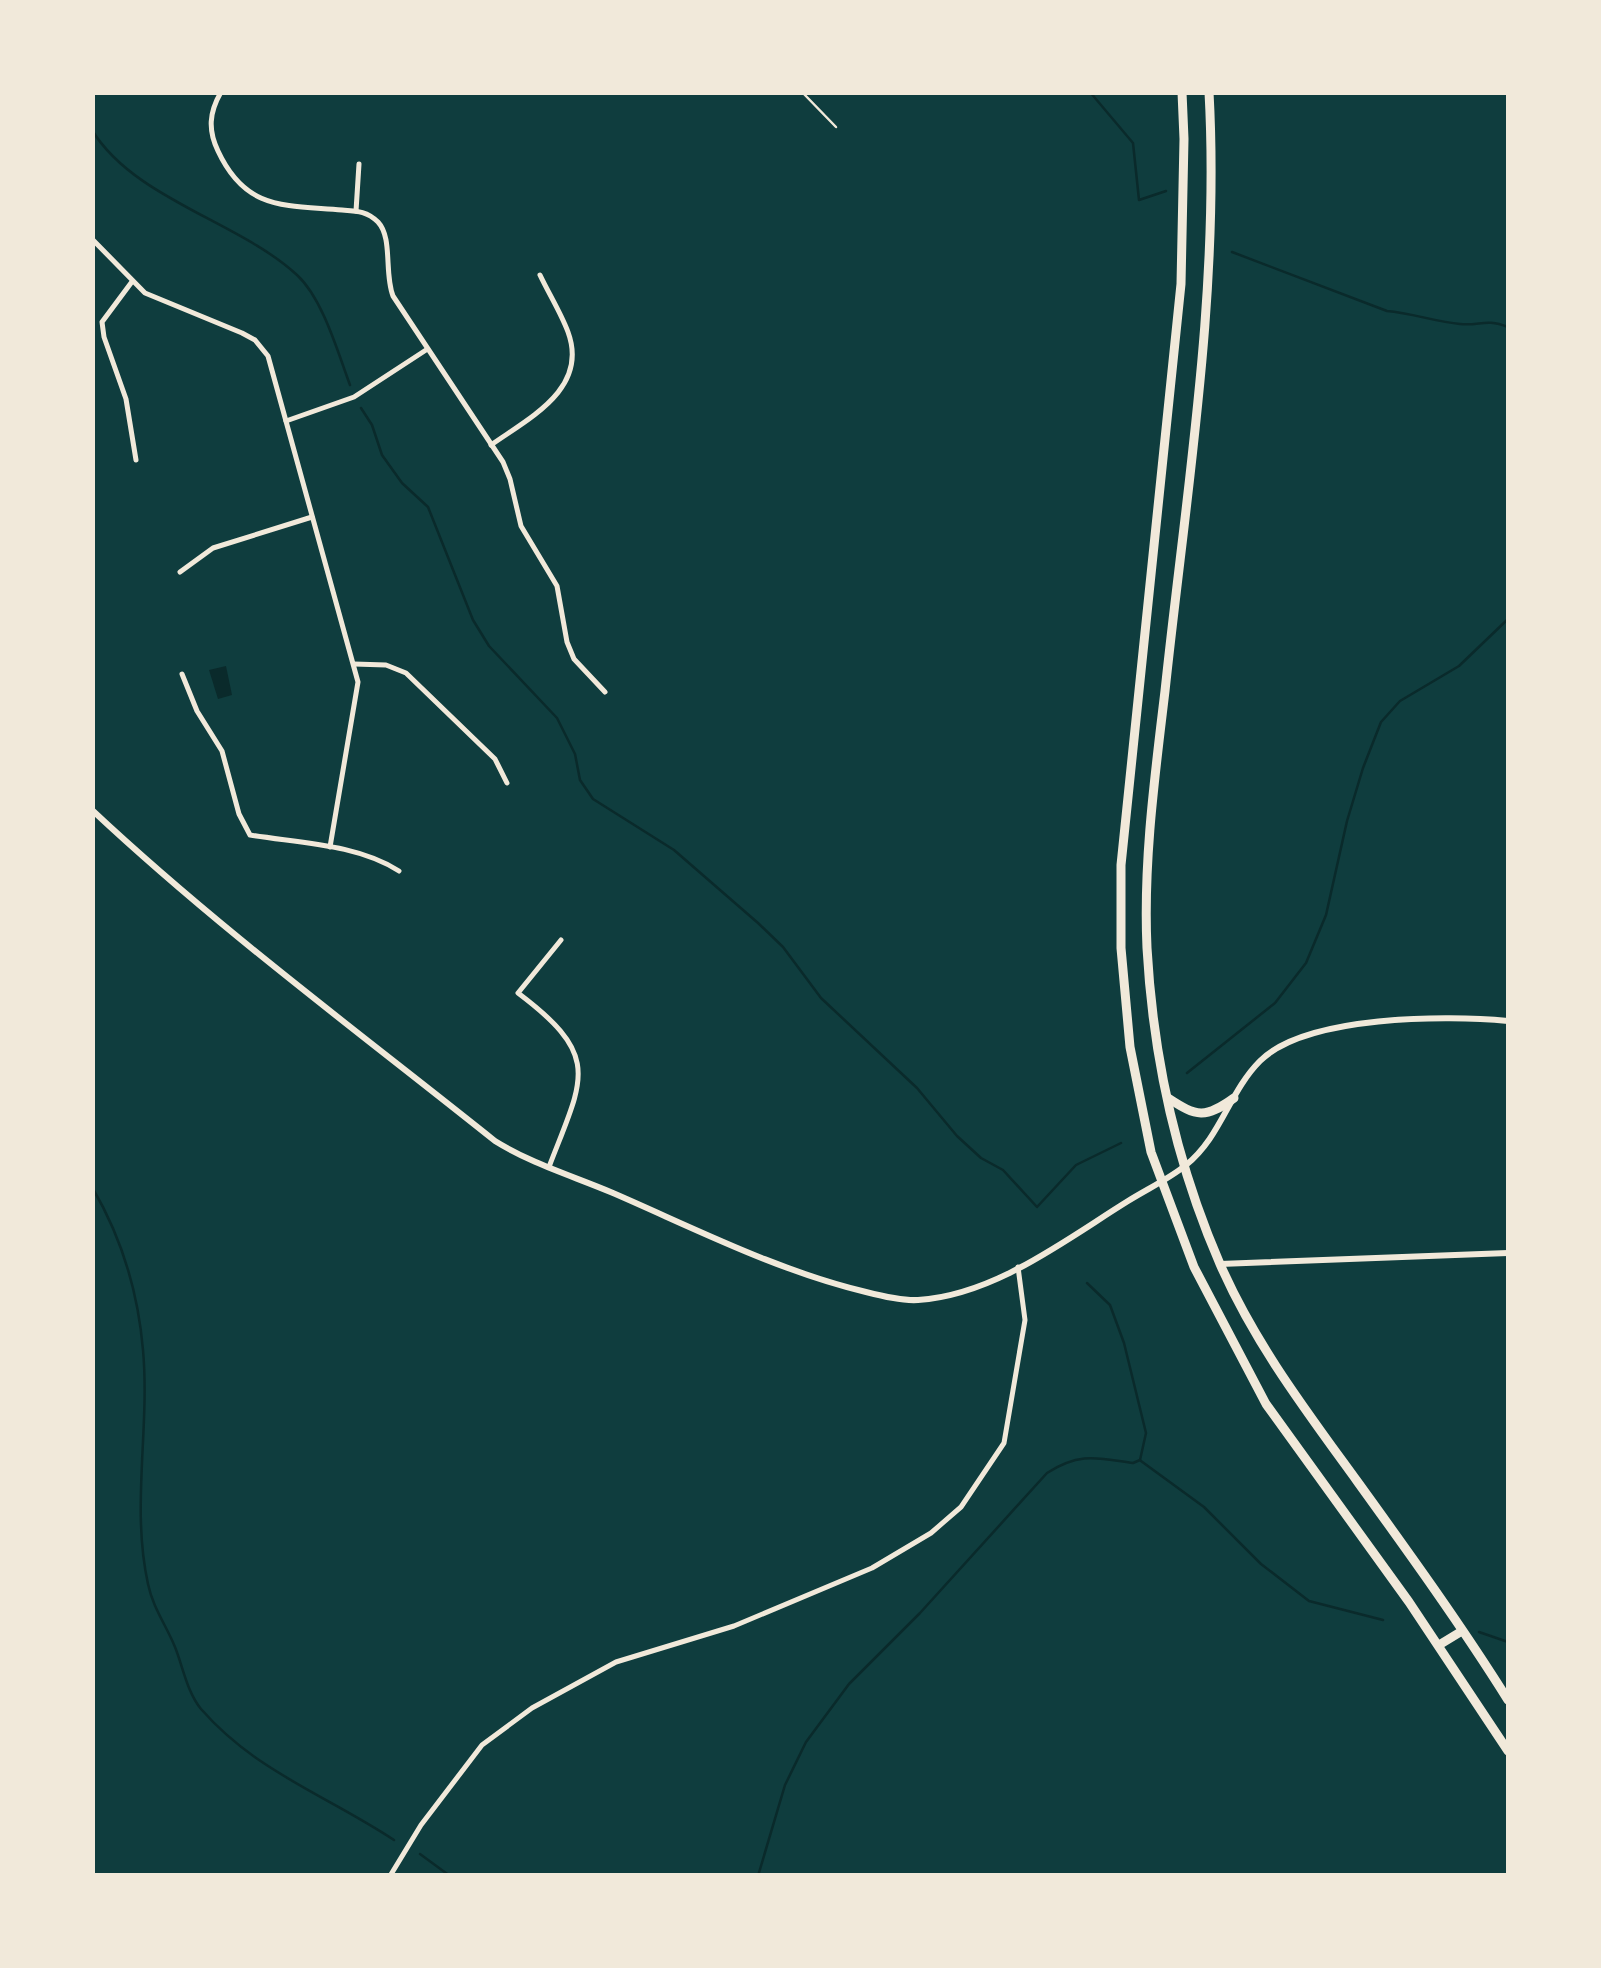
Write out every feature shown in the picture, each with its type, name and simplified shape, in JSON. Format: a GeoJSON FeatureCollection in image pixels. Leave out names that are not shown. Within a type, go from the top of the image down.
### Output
{"type":"FeatureCollection","features":[{"type":"Feature","properties":{"kind":"main road"},"geometry":{"type":"LineString","coordinates":[[1182,92],[1182,284],[1121,865],[1121,948],[1130,1046],[1151,1152],[1194,1267],[1230,1340],[1266,1404],[1439,1645],[1508,1751]]}},
{"type":"Feature","properties":{"kind":"main road"},"geometry":{"type":"LineString","coordinates":[[1209,92],[1212,138],[1208,286],[1156,762],[1147,945],[1157,1042],[1184,1168],[1220,1264],[1251,1327],[1289,1389],[1508,1700]]}},
{"type":"Feature","properties":{"kind":"main road"},"geometry":{"type":"LineString","coordinates":[[1145,633],[1170,636]]}},
{"type":"Feature","properties":{"kind":"main road"},"geometry":{"type":"LineString","coordinates":[[1168,1098],[1191,1113],[1214,1113],[1234,1098]]}},
{"type":"Feature","properties":{"kind":"main road"},"geometry":{"type":"LineString","coordinates":[[1439,1645],[1462,1631]]}},
{"type":"Feature","properties":{"kind":"street"},"geometry":{"type":"LineString","coordinates":[[221,92],[211,118],[213,140],[225,166],[249,194],[269,203],[366,212],[381,224],[386,240],[386,279],[402,315],[510,478],[521,526],[557,586],[574,659],[604,692]]}},
{"type":"Feature","properties":{"kind":"street"},"geometry":{"type":"LineString","coordinates":[[356,211],[359,164]]}},
{"type":"Feature","properties":{"kind":"street"},"geometry":{"type":"LineString","coordinates":[[92,240],[145,293],[255,340],[268,356],[358,682],[330,847]]}},
{"type":"Feature","properties":{"kind":"street"},"geometry":{"type":"LineString","coordinates":[[491,445],[557,398],[570,372],[573,360],[569,334],[540,275]]}},
{"type":"Feature","properties":{"kind":"street"},"geometry":{"type":"LineString","coordinates":[[131,282],[102,322],[126,399],[136,460]]}},
{"type":"Feature","properties":{"kind":"street"},"geometry":{"type":"LineString","coordinates":[[286,422],[354,398],[426,350]]}},
{"type":"Feature","properties":{"kind":"street"},"geometry":{"type":"LineString","coordinates":[[180,572],[212,548],[312,516]]}},
{"type":"Feature","properties":{"kind":"street"},"geometry":{"type":"LineString","coordinates":[[354,664],[386,665],[406,673],[495,759],[506,783]]}},
{"type":"Feature","properties":{"kind":"street"},"geometry":{"type":"LineString","coordinates":[[182,674],[197,711],[222,751],[239,814],[250,836],[330,847],[381,859],[399,871]]}},
{"type":"Feature","properties":{"kind":"street"},"geometry":{"type":"LineString","coordinates":[[92,810],[179,888],[522,1158],[769,1262],[837,1286],[880,1296],[917,1300],[975,1287],[1018,1267],[1184,1168],[1206,1147],[1261,1060],[1291,1041],[1421,1017],[1508,1021]]}},
{"type":"Feature","properties":{"kind":"street"},"geometry":{"type":"LineString","coordinates":[[549,1167],[577,1093],[579,1065],[575,1051],[557,1025],[518,993],[561,940]]}},
{"type":"Feature","properties":{"kind":"street"},"geometry":{"type":"LineString","coordinates":[[1220,1264],[1508,1254]]}},
{"type":"Feature","properties":{"kind":"street"},"geometry":{"type":"LineString","coordinates":[[390,1876],[421,1825],[482,1745],[532,1708],[616,1662],[734,1626],[872,1568],[931,1533],[962,1507],[1004,1443],[1025,1320],[1018,1267]]}},
{"type":"Feature","properties":{"kind":"lane"},"geometry":{"type":"LineString","coordinates":[[802,92],[836,127]]}},
{"type":"Feature","properties":{"kind":"water"},"geometry":{"type":"Polygon","coordinates":[[[226,666],[232,695],[218,699],[209,670],[226,666]]]}},
{"type":"Feature","properties":{"kind":"waterway"},"geometry":{"type":"LineString","coordinates":[[1090,92],[1133,143],[1139,200],[1166,191]]}},
{"type":"Feature","properties":{"kind":"waterway"},"geometry":{"type":"LineString","coordinates":[[92,130],[134,174],[274,256],[297,275],[322,312],[350,385]]}},
{"type":"Feature","properties":{"kind":"waterway"},"geometry":{"type":"LineString","coordinates":[[1232,252],[1387,311],[1451,323],[1508,327]]}},
{"type":"Feature","properties":{"kind":"waterway"},"geometry":{"type":"LineString","coordinates":[[361,408],[372,425],[382,455],[402,483],[428,507],[473,620],[489,646],[557,718],[575,754],[580,780],[593,799],[674,850],[758,923],[783,947],[821,998],[917,1088],[957,1136],[981,1158],[1003,1170],[1037,1207],[1076,1165],[1121,1143]]}},
{"type":"Feature","properties":{"kind":"waterway"},"geometry":{"type":"LineString","coordinates":[[1187,1073],[1275,1003],[1306,963],[1326,915],[1347,821],[1381,722],[1400,701],[1459,666],[1508,619]]}},
{"type":"Feature","properties":{"kind":"waterway"},"geometry":{"type":"LineString","coordinates":[[92,1187],[120,1245],[141,1328],[145,1379],[141,1526],[148,1584],[192,1695],[222,1731],[245,1750],[394,1840]]}},
{"type":"Feature","properties":{"kind":"waterway"},"geometry":{"type":"LineString","coordinates":[[1087,1283],[1110,1305],[1124,1343],[1146,1433],[1140,1460]]}},
{"type":"Feature","properties":{"kind":"waterway"},"geometry":{"type":"LineString","coordinates":[[758,1876],[785,1785],[806,1742],[849,1684],[920,1613],[1047,1473],[1079,1459],[1133,1463],[1140,1460]]}},
{"type":"Feature","properties":{"kind":"waterway"},"geometry":{"type":"LineString","coordinates":[[1141,1461],[1204,1507],[1261,1564],[1309,1601],[1383,1620]]}},
{"type":"Feature","properties":{"kind":"waterway"},"geometry":{"type":"LineString","coordinates":[[1479,1632],[1508,1642]]}},
{"type":"Feature","properties":{"kind":"waterway"},"geometry":{"type":"LineString","coordinates":[[420,1854],[450,1876]]}}]}
